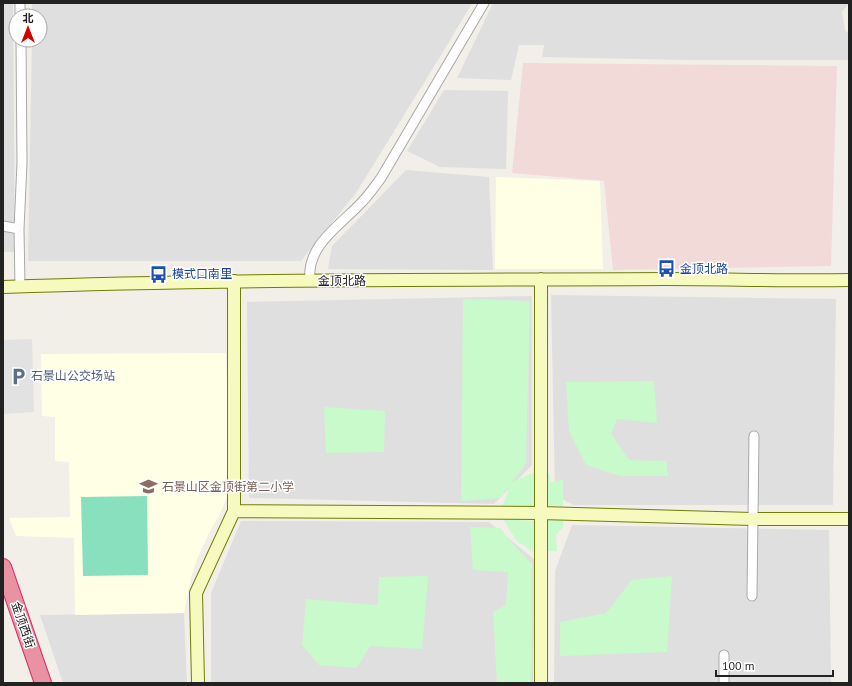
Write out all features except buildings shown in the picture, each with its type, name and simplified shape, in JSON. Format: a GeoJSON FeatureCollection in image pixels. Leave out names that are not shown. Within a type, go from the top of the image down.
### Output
{"type":"FeatureCollection","features":[{"type":"Feature","properties":{"kind":"highway","name":"金顶西街"},"geometry":{"type":"LineString","coordinates":[[3,567],[43,683]]}},
{"type":"Feature","properties":{"kind":"highway","name":"金顶西街"},"geometry":{"type":"LineString","coordinates":[[3,596],[32,683]]}},
{"type":"Feature","properties":{"kind":"street"},"geometry":{"type":"LineString","coordinates":[[310,281],[310,264],[321,242],[362,202],[381,178],[484,3]]}},
{"type":"Feature","properties":{"kind":"street"},"geometry":{"type":"LineString","coordinates":[[20,48],[22,163],[19,229],[20,287]]}},
{"type":"Feature","properties":{"kind":"street"},"geometry":{"type":"LineString","coordinates":[[3,226],[19,229]]}},
{"type":"Feature","properties":{"kind":"street"},"geometry":{"type":"LineString","coordinates":[[541,279],[541,683]]}},
{"type":"Feature","properties":{"kind":"street","name":"金顶北路"},"geometry":{"type":"LineString","coordinates":[[3,287],[234,281],[541,279],[849,280]]}},
{"type":"Feature","properties":{"kind":"street"},"geometry":{"type":"LineString","coordinates":[[198,683],[196,592],[234,511],[234,281]]}},
{"type":"Feature","properties":{"kind":"street"},"geometry":{"type":"LineString","coordinates":[[752,596],[754,436]]}},
{"type":"Feature","properties":{"kind":"street"},"geometry":{"type":"LineString","coordinates":[[234,511],[541,514],[752,519],[849,519]]}},
{"type":"Feature","properties":{"kind":"street"},"geometry":{"type":"LineString","coordinates":[[724,655],[724,683]]}},
{"type":"Feature","properties":{"kind":"shaded area"},"geometry":{"type":"Polygon","coordinates":[[[3,3],[13,3],[13,8],[8,8],[8,48],[13,48],[15,252],[3,252],[3,3]]]}},
{"type":"Feature","properties":{"kind":"shaded area"},"geometry":{"type":"Polygon","coordinates":[[[32,3],[472,3],[356,193],[301,261],[28,261],[32,48],[48,48],[48,8],[32,8],[32,3]]]}},
{"type":"Feature","properties":{"kind":"shaded area"},"geometry":{"type":"Polygon","coordinates":[[[493,3],[849,3],[842,12],[845,30],[849,34],[848,60],[685,60],[542,57],[544,45],[519,45],[511,80],[457,78],[493,3]]]}},
{"type":"Feature","properties":{"kind":"shaded area"},"geometry":{"type":"Polygon","coordinates":[[[523,63],[837,66],[831,266],[613,270],[604,181],[512,173],[523,63]]]}},
{"type":"Feature","properties":{"kind":"shaded area"},"geometry":{"type":"Polygon","coordinates":[[[444,90],[508,91],[506,169],[440,167],[407,151],[444,90]]]}},
{"type":"Feature","properties":{"kind":"shaded area"},"geometry":{"type":"Polygon","coordinates":[[[406,170],[489,177],[493,270],[328,269],[332,246],[406,170]]]}},
{"type":"Feature","properties":{"kind":"shaded area"},"geometry":{"type":"Polygon","coordinates":[[[496,177],[600,181],[603,269],[495,269],[496,177]]]}},
{"type":"Feature","properties":{"kind":"shaded area"},"geometry":{"type":"Polygon","coordinates":[[[551,295],[836,299],[833,505],[573,505],[555,495],[551,295]]]}},
{"type":"Feature","properties":{"kind":"shaded area"},"geometry":{"type":"Polygon","coordinates":[[[532,296],[532,465],[494,504],[249,498],[247,302],[532,296]]]}},
{"type":"Feature","properties":{"kind":"shaded area","name":"石景山公交场站"},"geometry":{"type":"Polygon","coordinates":[[[32,339],[34,412],[3,414],[3,340],[32,339]]]}},
{"type":"Feature","properties":{"kind":"shaded area","name":"石景山区金顶街第二小学"},"geometry":{"type":"Polygon","coordinates":[[[226,353],[230,479],[228,495],[197,559],[191,578],[184,613],[75,615],[74,538],[16,536],[9,518],[70,517],[69,462],[55,461],[55,417],[42,416],[41,354],[226,353]]]}},
{"type":"Feature","properties":{"kind":"shaded area"},"geometry":{"type":"Polygon","coordinates":[[[241,521],[489,522],[535,560],[533,683],[211,683],[211,593],[241,521]]]}},
{"type":"Feature","properties":{"kind":"shaded area"},"geometry":{"type":"Polygon","coordinates":[[[572,525],[829,530],[831,683],[554,683],[555,571],[572,525]]]}},
{"type":"Feature","properties":{"kind":"shaded area"},"geometry":{"type":"Polygon","coordinates":[[[184,613],[187,683],[63,683],[40,615],[184,613]]]}},
{"type":"Feature","properties":{"kind":"green space"},"geometry":{"type":"Polygon","coordinates":[[[463,299],[530,301],[526,463],[512,482],[535,472],[534,506],[502,508],[510,485],[500,498],[461,501],[463,299]]]}},
{"type":"Feature","properties":{"kind":"green space"},"geometry":{"type":"Polygon","coordinates":[[[654,381],[657,423],[617,419],[611,434],[629,460],[666,461],[668,476],[620,476],[586,465],[569,431],[566,382],[654,381]]]}},
{"type":"Feature","properties":{"kind":"green space"},"geometry":{"type":"Polygon","coordinates":[[[324,407],[385,411],[384,452],[326,453],[324,407]]]}},
{"type":"Feature","properties":{"kind":"green space"},"geometry":{"type":"Polygon","coordinates":[[[546,473],[550,474],[550,482],[563,480],[563,506],[546,505],[546,473]]]}},
{"type":"Feature","properties":{"kind":"green space"},"geometry":{"type":"Polygon","coordinates":[[[147,496],[148,575],[83,576],[81,497],[147,496]]]}},
{"type":"Feature","properties":{"kind":"green space"},"geometry":{"type":"Polygon","coordinates":[[[563,516],[563,527],[556,535],[557,551],[545,551],[545,519],[563,516]]]}},
{"type":"Feature","properties":{"kind":"green space"},"geometry":{"type":"Polygon","coordinates":[[[503,519],[534,521],[533,552],[516,540],[503,519]]]}},
{"type":"Feature","properties":{"kind":"green space"},"geometry":{"type":"Polygon","coordinates":[[[470,527],[500,528],[532,564],[531,683],[497,683],[493,612],[506,605],[508,572],[473,570],[470,527]]]}},
{"type":"Feature","properties":{"kind":"green space"},"geometry":{"type":"Polygon","coordinates":[[[428,576],[422,649],[370,646],[357,668],[319,665],[302,645],[306,599],[378,605],[379,577],[428,576]]]}},
{"type":"Feature","properties":{"kind":"green space"},"geometry":{"type":"Polygon","coordinates":[[[672,576],[667,652],[560,656],[560,622],[606,613],[632,580],[672,576]]]}},
{"type":"Feature","properties":{"kind":"place","name":"金顶北路"},"geometry":{"type":"Point","coordinates":[667,269]}},
{"type":"Feature","properties":{"kind":"place","name":"模式口南里"},"geometry":{"type":"Point","coordinates":[159,274]}},
{"type":"Feature","properties":{"kind":"place","name":"石景山公交场站"},"geometry":{"type":"Point","coordinates":[18,376]}},
{"type":"Feature","properties":{"kind":"place","name":"石景山区金顶街第二小学"},"geometry":{"type":"Point","coordinates":[149,487]}}]}
